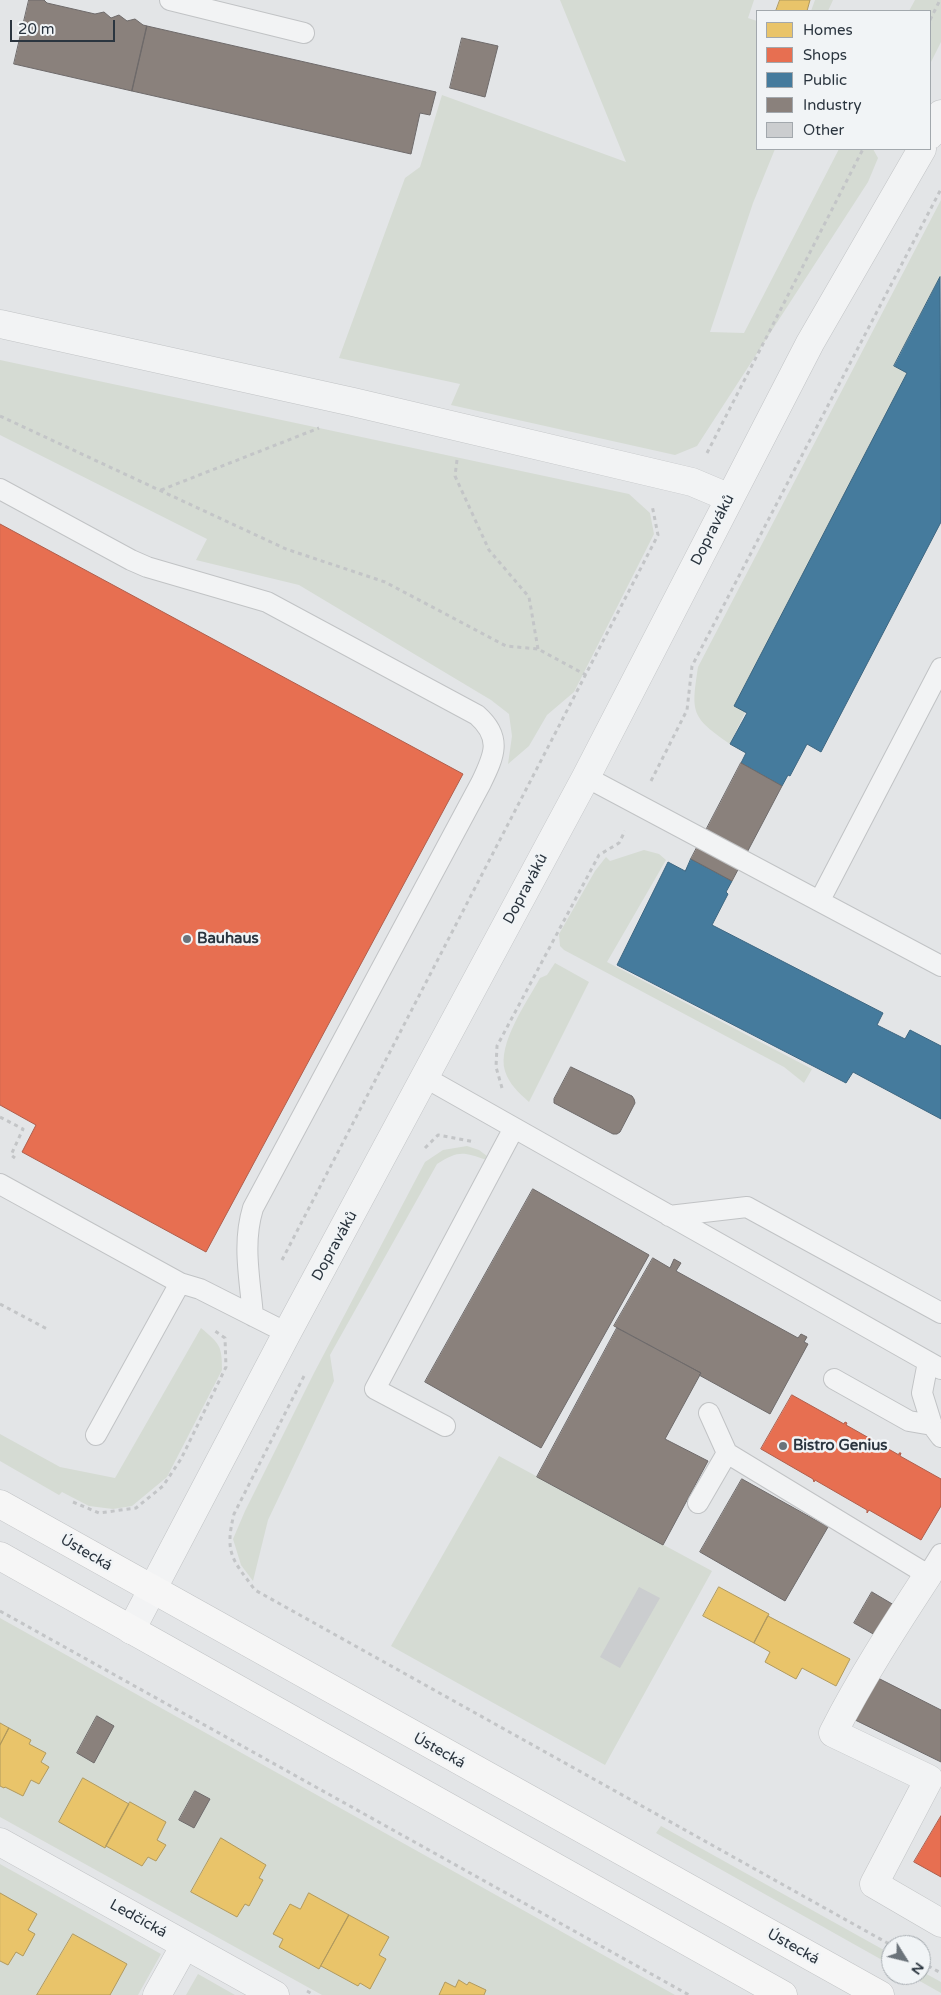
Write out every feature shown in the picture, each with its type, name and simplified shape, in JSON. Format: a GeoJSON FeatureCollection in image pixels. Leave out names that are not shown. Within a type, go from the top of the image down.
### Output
{"type":"FeatureCollection","features":[{"type":"Feature","properties":{"kind":"main road","name":"Ústecká"},"geometry":{"type":"LineString","coordinates":[[0,1504],[880,1995]]}},
{"type":"Feature","properties":{"kind":"main road"},"geometry":{"type":"LineString","coordinates":[[0,1556],[783,1995]]}},
{"type":"Feature","properties":{"kind":"street"},"geometry":{"type":"LineString","coordinates":[[931,133],[941,114]]}},
{"type":"Feature","properties":{"kind":"street","name":"Dopraváků"},"geometry":{"type":"LineString","coordinates":[[131,1630],[287,1333],[426,1078],[586,777],[810,343],[921,150]]}},
{"type":"Feature","properties":{"kind":"street"},"geometry":{"type":"LineString","coordinates":[[0,324],[353,402],[692,482],[730,498]]}},
{"type":"Feature","properties":{"kind":"street"},"geometry":{"type":"LineString","coordinates":[[934,1565],[890,1632],[852,1696],[833,1733],[935,1782],[874,1884],[941,1923]]}},
{"type":"Feature","properties":{"kind":"street","name":"Ledčická"},"geometry":{"type":"LineString","coordinates":[[0,1842],[276,1995]]}},
{"type":"Feature","properties":{"kind":"street"},"geometry":{"type":"LineString","coordinates":[[157,1995],[185,1945]]}},
{"type":"Feature","properties":{"kind":"lane"},"geometry":{"type":"LineString","coordinates":[[170,0],[304,33]]}},
{"type":"Feature","properties":{"kind":"lane"},"geometry":{"type":"LineString","coordinates":[[0,489],[147,567],[267,602],[477,715],[488,725],[493,735],[494,749],[490,765],[481,783],[254,1208],[248,1226],[246,1241],[253,1316]]}},
{"type":"Feature","properties":{"kind":"lane"},"geometry":{"type":"LineString","coordinates":[[820,900],[941,668]]}},
{"type":"Feature","properties":{"kind":"lane"},"geometry":{"type":"LineString","coordinates":[[586,777],[941,966]]}},
{"type":"Feature","properties":{"kind":"lane"},"geometry":{"type":"LineString","coordinates":[[426,1078],[935,1366],[922,1393],[937,1431]]}},
{"type":"Feature","properties":{"kind":"lane"},"geometry":{"type":"LineString","coordinates":[[445,1426],[375,1389],[514,1128]]}},
{"type":"Feature","properties":{"kind":"lane"},"geometry":{"type":"LineString","coordinates":[[0,1184],[180,1283],[200,1289],[287,1333]]}},
{"type":"Feature","properties":{"kind":"lane"},"geometry":{"type":"LineString","coordinates":[[669,1216],[747,1207],[941,1313]]}},
{"type":"Feature","properties":{"kind":"lane"},"geometry":{"type":"LineString","coordinates":[[96,1435],[180,1283]]}},
{"type":"Feature","properties":{"kind":"lane"},"geometry":{"type":"LineString","coordinates":[[834,1379],[908,1421],[937,1431]]}},
{"type":"Feature","properties":{"kind":"lane"},"geometry":{"type":"LineString","coordinates":[[709,1413],[727,1454],[934,1565]]}},
{"type":"Feature","properties":{"kind":"lane"},"geometry":{"type":"LineString","coordinates":[[698,1503],[727,1454]]}},
{"type":"Feature","properties":{"kind":"path"},"geometry":{"type":"LineString","coordinates":[[931,18],[940,0]]}},
{"type":"Feature","properties":{"kind":"path"},"geometry":{"type":"LineString","coordinates":[[692,482],[862,150]]}},
{"type":"Feature","properties":{"kind":"path"},"geometry":{"type":"LineString","coordinates":[[503,1090],[496,1067],[497,1046],[599,855],[619,843],[687,710],[692,666],[941,188]]}},
{"type":"Feature","properties":{"kind":"path"},"geometry":{"type":"LineString","coordinates":[[0,416],[286,548],[385,582],[506,646],[538,649],[586,675]]}},
{"type":"Feature","properties":{"kind":"path"},"geometry":{"type":"LineString","coordinates":[[457,458],[455,476],[489,550],[529,598],[538,649]]}},
{"type":"Feature","properties":{"kind":"path"},"geometry":{"type":"LineString","coordinates":[[420,1152],[438,1135],[472,1140],[501,1154]]}},
{"type":"Feature","properties":{"kind":"path"},"geometry":{"type":"LineString","coordinates":[[0,1304],[49,1330]]}},
{"type":"Feature","properties":{"kind":"path"},"geometry":{"type":"LineString","coordinates":[[306,1371],[234,1514],[229,1534],[232,1558],[255,1590],[881,1939]]}},
{"type":"Feature","properties":{"kind":"path"},"geometry":{"type":"LineString","coordinates":[[0,1611],[689,1995]]}},
{"type":"Feature","properties":{"kind":"shaded area"},"geometry":{"type":"Polygon","coordinates":[[[560,0],[754,0],[748,18],[756,21],[756,150],[775,150],[753,203],[710,332],[744,333],[838,150],[874,150],[878,158],[868,182],[697,446],[675,455],[451,405],[460,384],[339,358],[405,178],[420,167],[442,95],[626,162],[560,0]]]}},
{"type":"Feature","properties":{"kind":"shaded area"},"geometry":{"type":"Polygon","coordinates":[[[815,0],[833,0],[828,10],[811,10],[815,0]]]}},
{"type":"Feature","properties":{"kind":"shaded area"},"geometry":{"type":"Polygon","coordinates":[[[915,0],[941,0],[941,42],[931,62],[931,10],[910,10],[915,0]]]}},
{"type":"Feature","properties":{"kind":"shaded area"},"geometry":{"type":"Polygon","coordinates":[[[941,200],[941,278],[894,366],[907,373],[730,744],[708,727],[697,713],[695,695],[698,667],[941,200]]]}},
{"type":"Feature","properties":{"kind":"shaded area"},"geometry":{"type":"Polygon","coordinates":[[[0,360],[629,494],[650,513],[654,534],[574,692],[547,715],[529,746],[508,764],[512,736],[509,714],[491,700],[299,585],[196,560],[207,539],[0,435],[0,360]]]}},
{"type":"Feature","properties":{"kind":"shaded area"},"geometry":{"type":"Polygon","coordinates":[[[644,850],[659,854],[666,860],[607,962],[812,1069],[804,1083],[784,1067],[564,950],[560,946],[559,934],[595,871],[606,857],[610,861],[644,850]]]}},
{"type":"Feature","properties":{"kind":"shaded area"},"geometry":{"type":"Polygon","coordinates":[[[555,963],[589,982],[529,1102],[515,1088],[507,1076],[504,1060],[505,1048],[521,1011],[540,978],[547,975],[555,963]]]}},
{"type":"Feature","properties":{"kind":"shaded area"},"geometry":{"type":"Polygon","coordinates":[[[467,1146],[479,1150],[487,1156],[487,1160],[472,1155],[456,1154],[437,1164],[330,1355],[334,1381],[268,1520],[253,1581],[241,1565],[233,1539],[245,1511],[314,1373],[425,1162],[443,1150],[467,1146]]]}},
{"type":"Feature","properties":{"kind":"shaded area"},"geometry":{"type":"Polygon","coordinates":[[[201,1328],[219,1346],[222,1370],[167,1477],[132,1506],[113,1509],[89,1506],[62,1492],[59,1495],[0,1461],[0,1434],[60,1467],[115,1478],[201,1328]]]}},
{"type":"Feature","properties":{"kind":"shaded area"},"geometry":{"type":"Polygon","coordinates":[[[499,1456],[712,1571],[605,1765],[391,1646],[499,1456]]]}},
{"type":"Feature","properties":{"kind":"shaded area"},"geometry":{"type":"Polygon","coordinates":[[[0,1618],[675,1995],[484,1995],[485,1990],[469,1982],[467,1985],[459,1980],[455,1987],[445,1982],[439,1995],[322,1995],[0,1817],[0,1786],[23,1796],[31,1780],[39,1784],[48,1767],[41,1762],[46,1753],[29,1744],[31,1740],[0,1723],[0,1618]],[[97,1716],[77,1753],[93,1762],[114,1726],[97,1716]],[[83,1779],[106,1846],[142,1866],[148,1857],[156,1861],[166,1845],[157,1840],[166,1822],[83,1779]],[[195,1791],[179,1819],[194,1828],[210,1799],[195,1791]],[[221,1839],[191,1892],[237,1917],[245,1904],[249,1906],[263,1881],[259,1878],[266,1865],[221,1839]],[[309,1893],[299,1909],[289,1904],[273,1934],[283,1939],[279,1947],[319,1969],[321,1966],[358,1986],[360,1983],[369,1988],[386,1959],[379,1955],[388,1937],[309,1893]]]}},
{"type":"Feature","properties":{"kind":"shaded area"},"geometry":{"type":"Polygon","coordinates":[[[661,1826],[881,1948],[881,1959],[656,1833],[661,1826]]]}},
{"type":"Feature","properties":{"kind":"shaded area"},"geometry":{"type":"Polygon","coordinates":[[[0,1864],[161,1954],[138,1995],[110,1995],[127,1964],[73,1934],[37,1995],[0,1995],[0,1864]]]}},
{"type":"Feature","properties":{"kind":"shaded area"},"geometry":{"type":"Polygon","coordinates":[[[198,1974],[235,1995],[186,1995],[198,1974]]]}},
{"type":"Feature","properties":{"kind":"shaded area"},"geometry":{"type":"Polygon","coordinates":[[[931,1976],[941,1982],[941,1993],[927,1985],[931,1985],[931,1976]]]}},
{"type":"Feature","properties":{"kind":"building: Homes"},"geometry":{"type":"Polygon","coordinates":[[[780,0],[810,0],[807,10],[776,10],[780,0]]]}},
{"type":"Feature","properties":{"kind":"building: Homes"},"geometry":{"type":"Polygon","coordinates":[[[719,1587],[769,1614],[754,1643],[703,1616],[719,1587]]]}},
{"type":"Feature","properties":{"kind":"building: Homes"},"geometry":{"type":"Polygon","coordinates":[[[768,1616],[850,1659],[836,1686],[802,1668],[796,1679],[765,1662],[770,1652],[754,1643],[768,1616]]]}},
{"type":"Feature","properties":{"kind":"building: Homes"},"geometry":{"type":"Polygon","coordinates":[[[0,1723],[9,1728],[0,1745],[0,1723]]]}},
{"type":"Feature","properties":{"kind":"building: Homes"},"geometry":{"type":"Polygon","coordinates":[[[9,1728],[31,1740],[29,1744],[46,1753],[41,1762],[49,1767],[39,1784],[31,1780],[23,1796],[0,1786],[0,1745],[9,1728]]]}},
{"type":"Feature","properties":{"kind":"building: Homes"},"geometry":{"type":"Polygon","coordinates":[[[83,1778],[129,1804],[105,1848],[59,1822],[83,1778]]]}},
{"type":"Feature","properties":{"kind":"building: Homes"},"geometry":{"type":"Polygon","coordinates":[[[130,1802],[166,1822],[157,1840],[166,1845],[156,1861],[148,1857],[142,1866],[106,1846],[130,1802]]]}},
{"type":"Feature","properties":{"kind":"building: Homes"},"geometry":{"type":"Polygon","coordinates":[[[221,1838],[266,1865],[259,1878],[263,1880],[249,1906],[245,1904],[237,1917],[191,1892],[221,1838]]]}},
{"type":"Feature","properties":{"kind":"building: Homes"},"geometry":{"type":"Polygon","coordinates":[[[0,1893],[37,1914],[28,1930],[35,1934],[23,1956],[16,1952],[8,1965],[0,1961],[0,1893]]]}},
{"type":"Feature","properties":{"kind":"building: Homes"},"geometry":{"type":"Polygon","coordinates":[[[309,1893],[349,1915],[319,1969],[279,1947],[283,1939],[273,1934],[290,1904],[300,1909],[309,1893]]]}},
{"type":"Feature","properties":{"kind":"building: Homes"},"geometry":{"type":"Polygon","coordinates":[[[349,1915],[389,1937],[379,1955],[386,1959],[370,1989],[360,1983],[358,1986],[321,1966],[349,1915]]]}},
{"type":"Feature","properties":{"kind":"building: Homes"},"geometry":{"type":"Polygon","coordinates":[[[73,1934],[127,1964],[110,1995],[37,1995],[73,1934]]]}},
{"type":"Feature","properties":{"kind":"building: Homes"},"geometry":{"type":"Polygon","coordinates":[[[459,1980],[467,1985],[469,1982],[486,1990],[484,1995],[439,1995],[445,1982],[455,1987],[459,1980]]]}},
{"type":"Feature","properties":{"kind":"building: Shops","name":"Bauhaus"},"geometry":{"type":"Polygon","coordinates":[[[0,524],[463,774],[206,1252],[22,1152],[36,1125],[0,1105],[0,524]]]}},
{"type":"Feature","properties":{"kind":"building: Shops"},"geometry":{"type":"Polygon","coordinates":[[[792,1395],[844,1424],[845,1422],[847,1423],[846,1425],[899,1455],[901,1453],[900,1456],[941,1479],[941,1506],[921,1540],[869,1510],[867,1513],[867,1510],[815,1480],[814,1482],[813,1479],[761,1449],[792,1395]]]}},
{"type":"Feature","properties":{"kind":"building: Shops"},"geometry":{"type":"Polygon","coordinates":[[[941,1816],[941,1877],[914,1862],[941,1816]]]}},
{"type":"Feature","properties":{"kind":"building: Public"},"geometry":{"type":"Polygon","coordinates":[[[940,277],[941,522],[821,752],[807,744],[790,776],[788,775],[782,786],[741,763],[746,753],[730,744],[747,713],[734,706],[907,373],[894,366],[940,277]]]}},
{"type":"Feature","properties":{"kind":"building: Public"},"geometry":{"type":"Polygon","coordinates":[[[691,859],[732,881],[726,892],[728,894],[712,925],[883,1013],[877,1025],[905,1039],[910,1030],[941,1046],[941,1119],[853,1072],[846,1083],[617,965],[668,862],[685,871],[691,859]]]}},
{"type":"Feature","properties":{"kind":"building: Industry"},"geometry":{"type":"Polygon","coordinates":[[[29,0],[44,0],[47,3],[95,14],[104,12],[111,18],[119,15],[127,21],[135,19],[147,26],[132,91],[14,64],[29,0]]]}},
{"type":"Feature","properties":{"kind":"building: Industry"},"geometry":{"type":"Polygon","coordinates":[[[147,26],[436,92],[430,115],[420,113],[411,154],[132,91],[147,26]]]}},
{"type":"Feature","properties":{"kind":"building: Industry"},"geometry":{"type":"Polygon","coordinates":[[[462,38],[498,46],[485,97],[450,88],[462,38]]]}},
{"type":"Feature","properties":{"kind":"building: Industry"},"geometry":{"type":"Polygon","coordinates":[[[741,763],[782,786],[732,881],[691,859],[741,763]]]}},
{"type":"Feature","properties":{"kind":"building: Industry"},"geometry":{"type":"Polygon","coordinates":[[[571,1067],[632,1096],[635,1103],[620,1132],[613,1134],[554,1103],[554,1099],[571,1067]]]}},
{"type":"Feature","properties":{"kind":"building: Industry"},"geometry":{"type":"Polygon","coordinates":[[[533,1189],[649,1255],[541,1448],[425,1382],[533,1189]]]}},
{"type":"Feature","properties":{"kind":"building: Industry"},"geometry":{"type":"Polygon","coordinates":[[[653,1258],[670,1268],[674,1259],[681,1263],[676,1271],[798,1338],[801,1334],[807,1337],[804,1342],[808,1344],[770,1414],[699,1375],[701,1373],[614,1326],[653,1258]]]}},
{"type":"Feature","properties":{"kind":"building: Industry"},"geometry":{"type":"Polygon","coordinates":[[[617,1328],[701,1373],[665,1439],[708,1461],[663,1545],[537,1477],[617,1328]]]}},
{"type":"Feature","properties":{"kind":"building: Industry"},"geometry":{"type":"Polygon","coordinates":[[[742,1479],[828,1527],[785,1601],[700,1552],[742,1479]]]}},
{"type":"Feature","properties":{"kind":"building: Industry"},"geometry":{"type":"Polygon","coordinates":[[[872,1592],[899,1608],[882,1639],[854,1623],[872,1592]]]}},
{"type":"Feature","properties":{"kind":"building: Industry"},"geometry":{"type":"Polygon","coordinates":[[[870,1674],[941,1710],[941,1762],[849,1717],[870,1674]]]}},
{"type":"Feature","properties":{"kind":"building: Industry"},"geometry":{"type":"Polygon","coordinates":[[[97,1716],[114,1726],[94,1763],[77,1753],[97,1716]]]}},
{"type":"Feature","properties":{"kind":"building: Industry"},"geometry":{"type":"Polygon","coordinates":[[[195,1791],[210,1799],[194,1828],[179,1820],[195,1791]]]}},
{"type":"Feature","properties":{"kind":"building: Other"},"geometry":{"type":"Polygon","coordinates":[[[639,1587],[660,1598],[620,1668],[600,1657],[639,1587]]]}},
{"type":"Feature","properties":{"kind":"place","name":"Bauhaus"},"geometry":{"type":"Point","coordinates":[187,939]}},
{"type":"Feature","properties":{"kind":"place","name":"Bistro Genius"},"geometry":{"type":"Point","coordinates":[783,1446]}}]}
